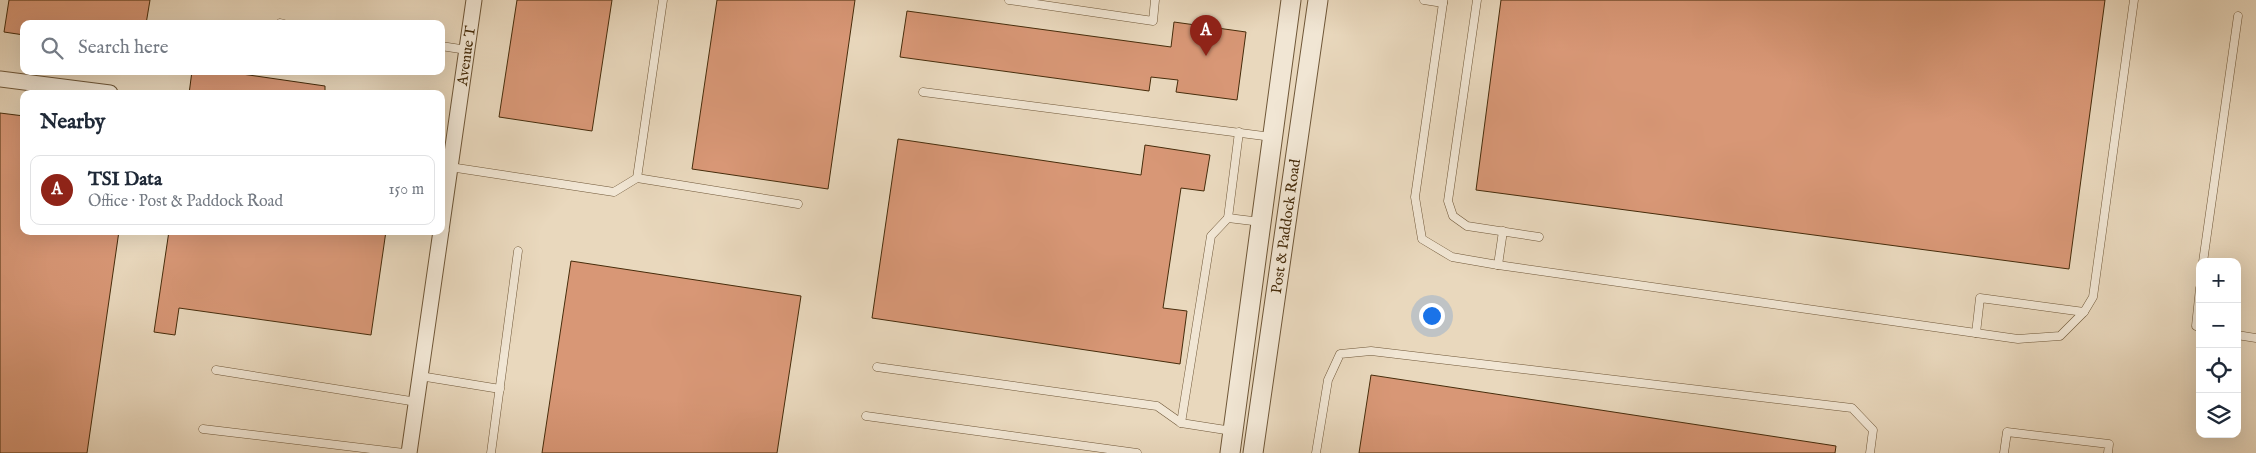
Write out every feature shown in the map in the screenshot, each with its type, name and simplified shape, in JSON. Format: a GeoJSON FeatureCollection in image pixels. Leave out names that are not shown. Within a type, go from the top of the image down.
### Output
{"type":"FeatureCollection","features":[{"type":"Feature","properties":{"kind":"street","name":"Avenue T"},"geometry":{"type":"LineString","coordinates":[[445,202],[474,0]]}},
{"type":"Feature","properties":{"kind":"street","name":"Post & Paddock Road"},"geometry":{"type":"LineString","coordinates":[[1230,453],[1291,0]]}},
{"type":"Feature","properties":{"kind":"street","name":"Post & Paddock Road"},"geometry":{"type":"LineString","coordinates":[[1253,453],[1318,0]]}},
{"type":"Feature","properties":{"kind":"street"},"geometry":{"type":"LineString","coordinates":[[0,79],[86,90]]}},
{"type":"Feature","properties":{"kind":"street","name":"Avenue T"},"geometry":{"type":"LineString","coordinates":[[409,453],[440,235]]}},
{"type":"Feature","properties":{"kind":"lane"},"geometry":{"type":"LineString","coordinates":[[637,178],[663,0]]}},
{"type":"Feature","properties":{"kind":"lane"},"geometry":{"type":"LineString","coordinates":[[1009,0],[1153,22],[1155,0]]}},
{"type":"Feature","properties":{"kind":"lane"},"geometry":{"type":"LineString","coordinates":[[1424,0],[1443,1],[1415,197],[1422,239],[1452,258],[2018,339],[2060,336],[2084,312],[2093,298],[2134,0]]}},
{"type":"Feature","properties":{"kind":"lane"},"geometry":{"type":"LineString","coordinates":[[1477,0],[1448,201],[1453,216],[1467,226],[1539,236]]}},
{"type":"Feature","properties":{"kind":"lane"},"geometry":{"type":"LineString","coordinates":[[2204,258],[2238,16]]}},
{"type":"Feature","properties":{"kind":"lane"},"geometry":{"type":"LineString","coordinates":[[445,47],[467,50]]}},
{"type":"Feature","properties":{"kind":"lane"},"geometry":{"type":"LineString","coordinates":[[923,92],[1272,137]]}},
{"type":"Feature","properties":{"kind":"lane"},"geometry":{"type":"LineString","coordinates":[[1181,424],[1211,236],[1228,218],[1239,132]]}},
{"type":"Feature","properties":{"kind":"lane"},"geometry":{"type":"LineString","coordinates":[[450,167],[614,192],[637,178],[798,204]]}},
{"type":"Feature","properties":{"kind":"lane"},"geometry":{"type":"LineString","coordinates":[[1228,218],[1261,222]]}},
{"type":"Feature","properties":{"kind":"lane"},"geometry":{"type":"LineString","coordinates":[[1498,266],[1503,232]]}},
{"type":"Feature","properties":{"kind":"lane"},"geometry":{"type":"LineString","coordinates":[[491,453],[518,251]]}},
{"type":"Feature","properties":{"kind":"lane"},"geometry":{"type":"LineString","coordinates":[[1976,333],[1980,298],[2084,312]]}},
{"type":"Feature","properties":{"kind":"lane"},"geometry":{"type":"LineString","coordinates":[[2196,313],[2196,326]]}},
{"type":"Feature","properties":{"kind":"lane"},"geometry":{"type":"LineString","coordinates":[[2241,336],[2256,338]]}},
{"type":"Feature","properties":{"kind":"lane"},"geometry":{"type":"LineString","coordinates":[[1316,453],[1328,380],[1340,354],[1371,351],[1852,408],[1873,430],[1870,453]]}},
{"type":"Feature","properties":{"kind":"lane"},"geometry":{"type":"LineString","coordinates":[[877,366],[1157,406],[1181,424],[1232,431]]}},
{"type":"Feature","properties":{"kind":"lane"},"geometry":{"type":"LineString","coordinates":[[216,370],[417,402]]}},
{"type":"Feature","properties":{"kind":"lane"},"geometry":{"type":"LineString","coordinates":[[420,376],[500,388]]}},
{"type":"Feature","properties":{"kind":"lane"},"geometry":{"type":"LineString","coordinates":[[866,416],[1137,453]]}},
{"type":"Feature","properties":{"kind":"lane"},"geometry":{"type":"LineString","coordinates":[[203,429],[404,453]]}},
{"type":"Feature","properties":{"kind":"lane"},"geometry":{"type":"LineString","coordinates":[[2004,453],[2007,432],[2109,444],[2108,453]]}},
{"type":"Feature","properties":{"kind":"building"},"geometry":{"type":"Polygon","coordinates":[[[9,0],[150,0],[147,20],[20,20],[20,34],[4,32],[9,0]]]}},
{"type":"Feature","properties":{"kind":"building"},"geometry":{"type":"Polygon","coordinates":[[[517,0],[612,0],[592,131],[499,117],[517,0]]]}},
{"type":"Feature","properties":{"kind":"building"},"geometry":{"type":"Polygon","coordinates":[[[717,0],[855,0],[828,189],[692,169],[717,0]]]}},
{"type":"Feature","properties":{"kind":"building"},"geometry":{"type":"Polygon","coordinates":[[[1501,0],[2105,0],[2069,269],[1476,190],[1501,0]]]}},
{"type":"Feature","properties":{"kind":"building"},"geometry":{"type":"Polygon","coordinates":[[[907,11],[1171,47],[1174,22],[1246,32],[1237,100],[1176,92],[1178,80],[1151,77],[1149,91],[900,57],[907,11]]]}},
{"type":"Feature","properties":{"kind":"building"},"geometry":{"type":"Polygon","coordinates":[[[191,75],[249,75],[325,86],[325,90],[190,90],[191,75]]]}},
{"type":"Feature","properties":{"kind":"building"},"geometry":{"type":"Polygon","coordinates":[[[0,113],[20,116],[20,235],[118,235],[87,453],[0,453],[0,113]]]}},
{"type":"Feature","properties":{"kind":"building"},"geometry":{"type":"Polygon","coordinates":[[[898,139],[1141,175],[1145,145],[1210,155],[1204,191],[1181,188],[1163,308],[1187,311],[1180,364],[872,318],[898,139]]]}},
{"type":"Feature","properties":{"kind":"building"},"geometry":{"type":"Polygon","coordinates":[[[168,235],[385,235],[371,335],[179,308],[175,335],[154,332],[168,235]]]}},
{"type":"Feature","properties":{"kind":"building"},"geometry":{"type":"Polygon","coordinates":[[[571,261],[801,296],[777,453],[542,453],[571,261]]]}},
{"type":"Feature","properties":{"kind":"building"},"geometry":{"type":"Polygon","coordinates":[[[1371,375],[1836,446],[1835,453],[1359,453],[1371,375]]]}},
{"type":"Feature","properties":{"kind":"place","name":"TSI Data"},"geometry":{"type":"Point","coordinates":[1206,56]}}]}
